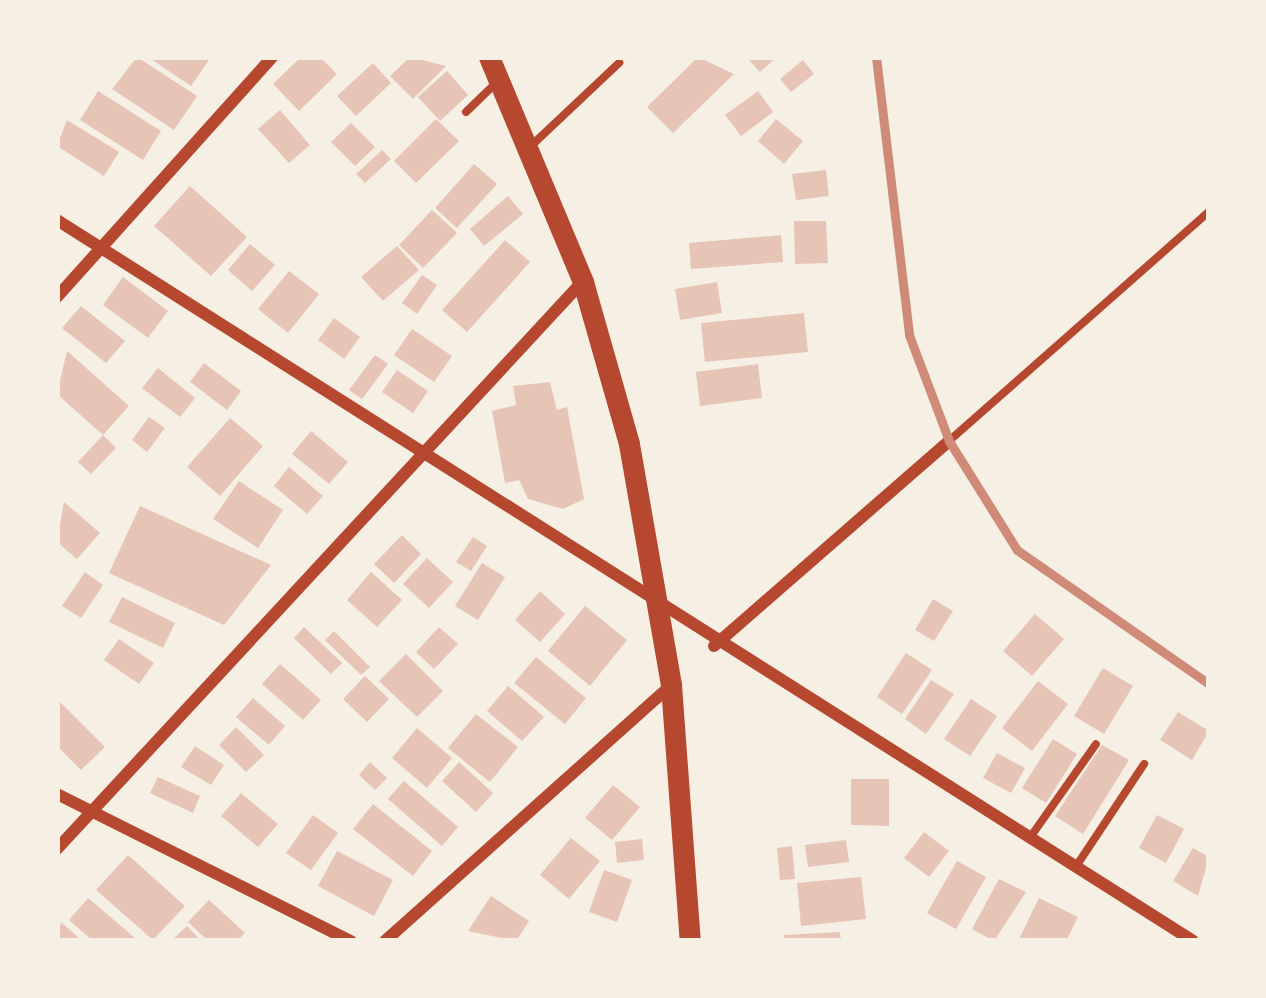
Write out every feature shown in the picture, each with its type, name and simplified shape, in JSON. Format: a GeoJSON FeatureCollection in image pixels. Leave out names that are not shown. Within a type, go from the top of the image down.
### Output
{"type":"FeatureCollection","features":[{"type":"Feature","properties":{"kind":"main road"},"geometry":{"type":"LineString","coordinates":[[489,57],[532,145],[583,282],[660,611],[671,685],[690,941]]}},
{"type":"Feature","properties":{"kind":"street"},"geometry":{"type":"LineString","coordinates":[[57,297],[272,57]]}},
{"type":"Feature","properties":{"kind":"street"},"geometry":{"type":"LineString","coordinates":[[57,220],[714,646],[1193,941]]}},
{"type":"Feature","properties":{"kind":"street"},"geometry":{"type":"LineString","coordinates":[[57,849],[583,282]]}},
{"type":"Feature","properties":{"kind":"street"},"geometry":{"type":"LineString","coordinates":[[714,646],[949,441]]}},
{"type":"Feature","properties":{"kind":"street"},"geometry":{"type":"LineString","coordinates":[[385,941],[671,685]]}},
{"type":"Feature","properties":{"kind":"street"},"geometry":{"type":"LineString","coordinates":[[57,794],[351,941]]}},
{"type":"Feature","properties":{"kind":"lane"},"geometry":{"type":"LineString","coordinates":[[532,145],[619,63]]}},
{"type":"Feature","properties":{"kind":"lane"},"geometry":{"type":"LineString","coordinates":[[466,112],[500,79]]}},
{"type":"Feature","properties":{"kind":"lane"},"geometry":{"type":"LineString","coordinates":[[949,441],[1209,212]]}},
{"type":"Feature","properties":{"kind":"lane"},"geometry":{"type":"LineString","coordinates":[[1029,839],[1096,744]]}},
{"type":"Feature","properties":{"kind":"lane"},"geometry":{"type":"LineString","coordinates":[[1075,868],[1144,764]]}},
{"type":"Feature","properties":{"kind":"building"},"geometry":{"type":"Polygon","coordinates":[[[137,57],[197,96],[174,130],[112,89],[137,57]]]}},
{"type":"Feature","properties":{"kind":"building"},"geometry":{"type":"Polygon","coordinates":[[[148,57],[211,57],[191,86],[148,57]]]}},
{"type":"Feature","properties":{"kind":"building"},"geometry":{"type":"Polygon","coordinates":[[[301,57],[320,57],[337,74],[299,111],[273,84],[301,57]]]}},
{"type":"Feature","properties":{"kind":"building"},"geometry":{"type":"Polygon","coordinates":[[[410,57],[446,66],[413,99],[390,76],[410,57]]]}},
{"type":"Feature","properties":{"kind":"building"},"geometry":{"type":"Polygon","coordinates":[[[698,57],[734,74],[673,133],[647,107],[698,57]]]}},
{"type":"Feature","properties":{"kind":"building"},"geometry":{"type":"Polygon","coordinates":[[[746,57],[777,57],[760,72],[746,57]]]}},
{"type":"Feature","properties":{"kind":"building"},"geometry":{"type":"Polygon","coordinates":[[[803,60],[814,74],[791,92],[780,79],[803,60]]]}},
{"type":"Feature","properties":{"kind":"building"},"geometry":{"type":"Polygon","coordinates":[[[373,63],[391,83],[356,116],[337,96],[373,63]]]}},
{"type":"Feature","properties":{"kind":"building"},"geometry":{"type":"Polygon","coordinates":[[[447,71],[468,95],[440,121],[418,97],[447,71]]]}},
{"type":"Feature","properties":{"kind":"building"},"geometry":{"type":"Polygon","coordinates":[[[98,91],[161,131],[143,160],[80,120],[98,91]]]}},
{"type":"Feature","properties":{"kind":"building"},"geometry":{"type":"Polygon","coordinates":[[[758,91],[773,112],[741,136],[725,115],[758,91]]]}},
{"type":"Feature","properties":{"kind":"building"},"geometry":{"type":"Polygon","coordinates":[[[280,110],[310,145],[289,163],[258,129],[280,110]]]}},
{"type":"Feature","properties":{"kind":"building"},"geometry":{"type":"Polygon","coordinates":[[[436,119],[459,141],[416,183],[394,161],[436,119]]]}},
{"type":"Feature","properties":{"kind":"building"},"geometry":{"type":"Polygon","coordinates":[[[776,119],[803,141],[784,164],[758,141],[776,119]]]}},
{"type":"Feature","properties":{"kind":"building"},"geometry":{"type":"Polygon","coordinates":[[[67,120],[119,152],[104,176],[57,146],[67,120]]]}},
{"type":"Feature","properties":{"kind":"building"},"geometry":{"type":"Polygon","coordinates":[[[351,123],[375,147],[355,166],[331,142],[351,123]]]}},
{"type":"Feature","properties":{"kind":"building"},"geometry":{"type":"Polygon","coordinates":[[[382,150],[391,159],[365,183],[356,174],[382,150]]]}},
{"type":"Feature","properties":{"kind":"building"},"geometry":{"type":"Polygon","coordinates":[[[474,164],[497,184],[457,228],[435,208],[474,164]]]}},
{"type":"Feature","properties":{"kind":"building"},"geometry":{"type":"Polygon","coordinates":[[[826,170],[829,196],[796,200],[792,174],[826,170]]]}},
{"type":"Feature","properties":{"kind":"building"},"geometry":{"type":"Polygon","coordinates":[[[190,186],[247,237],[211,276],[154,226],[190,186]]]}},
{"type":"Feature","properties":{"kind":"building"},"geometry":{"type":"Polygon","coordinates":[[[508,196],[523,214],[484,246],[470,229],[508,196]]]}},
{"type":"Feature","properties":{"kind":"building"},"geometry":{"type":"Polygon","coordinates":[[[432,210],[457,233],[423,268],[399,245],[432,210]]]}},
{"type":"Feature","properties":{"kind":"building"},"geometry":{"type":"Polygon","coordinates":[[[794,221],[826,221],[828,263],[795,264],[794,221]]]}},
{"type":"Feature","properties":{"kind":"building"},"geometry":{"type":"Polygon","coordinates":[[[781,235],[783,262],[691,269],[689,243],[781,235]]]}},
{"type":"Feature","properties":{"kind":"building"},"geometry":{"type":"Polygon","coordinates":[[[505,240],[530,262],[467,332],[442,310],[505,240]]]}},
{"type":"Feature","properties":{"kind":"building"},"geometry":{"type":"Polygon","coordinates":[[[250,244],[275,265],[252,291],[228,270],[250,244]]]}},
{"type":"Feature","properties":{"kind":"building"},"geometry":{"type":"Polygon","coordinates":[[[397,246],[419,270],[383,301],[361,277],[397,246]]]}},
{"type":"Feature","properties":{"kind":"building"},"geometry":{"type":"Polygon","coordinates":[[[289,271],[319,294],[288,333],[258,309],[289,271]]]}},
{"type":"Feature","properties":{"kind":"building"},"geometry":{"type":"Polygon","coordinates":[[[422,275],[437,285],[417,314],[402,303],[422,275]]]}},
{"type":"Feature","properties":{"kind":"building"},"geometry":{"type":"Polygon","coordinates":[[[123,277],[168,311],[148,338],[103,305],[123,277]]]}},
{"type":"Feature","properties":{"kind":"building"},"geometry":{"type":"Polygon","coordinates":[[[717,282],[722,313],[680,320],[675,289],[717,282]]]}},
{"type":"Feature","properties":{"kind":"building"},"geometry":{"type":"Polygon","coordinates":[[[81,306],[125,341],[106,363],[62,328],[81,306]]]}},
{"type":"Feature","properties":{"kind":"building"},"geometry":{"type":"Polygon","coordinates":[[[804,313],[808,352],[705,362],[701,323],[804,313]]]}},
{"type":"Feature","properties":{"kind":"building"},"geometry":{"type":"Polygon","coordinates":[[[334,318],[360,337],[344,359],[318,340],[334,318]]]}},
{"type":"Feature","properties":{"kind":"building"},"geometry":{"type":"Polygon","coordinates":[[[412,329],[452,356],[434,382],[394,355],[412,329]]]}},
{"type":"Feature","properties":{"kind":"building"},"geometry":{"type":"Polygon","coordinates":[[[67,351],[129,406],[103,435],[57,394],[67,351]]]}},
{"type":"Feature","properties":{"kind":"building"},"geometry":{"type":"Polygon","coordinates":[[[375,355],[388,364],[362,399],[349,390],[375,355]]]}},
{"type":"Feature","properties":{"kind":"building"},"geometry":{"type":"Polygon","coordinates":[[[204,363],[241,391],[227,410],[190,382],[204,363]]]}},
{"type":"Feature","properties":{"kind":"building"},"geometry":{"type":"Polygon","coordinates":[[[758,364],[762,398],[700,406],[696,372],[758,364]]]}},
{"type":"Feature","properties":{"kind":"building"},"geometry":{"type":"Polygon","coordinates":[[[158,368],[195,398],[180,417],[142,388],[158,368]]]}},
{"type":"Feature","properties":{"kind":"building"},"geometry":{"type":"Polygon","coordinates":[[[397,370],[428,391],[413,413],[382,392],[397,370]]]}},
{"type":"Feature","properties":{"kind":"building"},"geometry":{"type":"Polygon","coordinates":[[[550,382],[557,410],[567,407],[584,499],[563,509],[528,499],[519,480],[505,483],[492,411],[516,405],[513,386],[550,382]]]}},
{"type":"Feature","properties":{"kind":"building"},"geometry":{"type":"Polygon","coordinates":[[[149,417],[165,428],[147,452],[132,440],[149,417]]]}},
{"type":"Feature","properties":{"kind":"building"},"geometry":{"type":"Polygon","coordinates":[[[230,418],[263,446],[220,496],[187,467],[230,418]]]}},
{"type":"Feature","properties":{"kind":"building"},"geometry":{"type":"Polygon","coordinates":[[[311,431],[348,462],[329,484],[292,454],[311,431]]]}},
{"type":"Feature","properties":{"kind":"building"},"geometry":{"type":"Polygon","coordinates":[[[103,435],[116,448],[91,474],[78,462],[103,435]]]}},
{"type":"Feature","properties":{"kind":"building"},"geometry":{"type":"Polygon","coordinates":[[[289,467],[323,496],[307,514],[274,486],[289,467]]]}},
{"type":"Feature","properties":{"kind":"building"},"geometry":{"type":"Polygon","coordinates":[[[239,481],[283,510],[258,548],[213,519],[239,481]]]}},
{"type":"Feature","properties":{"kind":"building"},"geometry":{"type":"Polygon","coordinates":[[[64,502],[100,533],[77,559],[57,542],[64,502]]]}},
{"type":"Feature","properties":{"kind":"building"},"geometry":{"type":"Polygon","coordinates":[[[140,506],[271,565],[224,625],[109,573],[140,506]]]}},
{"type":"Feature","properties":{"kind":"building"},"geometry":{"type":"Polygon","coordinates":[[[402,535],[421,554],[394,583],[374,564],[402,535]]]}},
{"type":"Feature","properties":{"kind":"building"},"geometry":{"type":"Polygon","coordinates":[[[473,537],[487,546],[471,571],[456,562],[473,537]]]}},
{"type":"Feature","properties":{"kind":"building"},"geometry":{"type":"Polygon","coordinates":[[[427,558],[453,582],[429,608],[403,584],[427,558]]]}},
{"type":"Feature","properties":{"kind":"building"},"geometry":{"type":"Polygon","coordinates":[[[482,563],[505,577],[478,620],[455,606],[482,563]]]}},
{"type":"Feature","properties":{"kind":"building"},"geometry":{"type":"Polygon","coordinates":[[[85,572],[103,585],[81,618],[62,606],[85,572]]]}},
{"type":"Feature","properties":{"kind":"building"},"geometry":{"type":"Polygon","coordinates":[[[371,572],[402,600],[377,627],[347,600],[371,572]]]}},
{"type":"Feature","properties":{"kind":"building"},"geometry":{"type":"Polygon","coordinates":[[[540,591],[565,614],[540,642],[515,620],[540,591]]]}},
{"type":"Feature","properties":{"kind":"building"},"geometry":{"type":"Polygon","coordinates":[[[122,597],[175,623],[163,648],[109,622],[122,597]]]}},
{"type":"Feature","properties":{"kind":"building"},"geometry":{"type":"Polygon","coordinates":[[[933,599],[953,611],[934,641],[915,630],[933,599]]]}},
{"type":"Feature","properties":{"kind":"building"},"geometry":{"type":"Polygon","coordinates":[[[585,606],[627,640],[590,686],[548,651],[585,606]]]}},
{"type":"Feature","properties":{"kind":"building"},"geometry":{"type":"Polygon","coordinates":[[[1035,614],[1064,639],[1032,676],[1003,651],[1035,614]]]}},
{"type":"Feature","properties":{"kind":"building"},"geometry":{"type":"Polygon","coordinates":[[[304,627],[342,663],[331,674],[294,638],[304,627]]]}},
{"type":"Feature","properties":{"kind":"building"},"geometry":{"type":"Polygon","coordinates":[[[439,627],[458,644],[434,669],[416,652],[439,627]]]}},
{"type":"Feature","properties":{"kind":"building"},"geometry":{"type":"Polygon","coordinates":[[[334,631],[370,667],[361,675],[325,640],[334,631]]]}},
{"type":"Feature","properties":{"kind":"building"},"geometry":{"type":"Polygon","coordinates":[[[119,639],[154,663],[139,684],[104,660],[119,639]]]}},
{"type":"Feature","properties":{"kind":"building"},"geometry":{"type":"Polygon","coordinates":[[[906,653],[932,670],[902,714],[877,697],[906,653]]]}},
{"type":"Feature","properties":{"kind":"building"},"geometry":{"type":"Polygon","coordinates":[[[406,654],[443,691],[417,717],[379,681],[406,654]]]}},
{"type":"Feature","properties":{"kind":"building"},"geometry":{"type":"Polygon","coordinates":[[[536,657],[586,698],[565,724],[514,683],[536,657]]]}},
{"type":"Feature","properties":{"kind":"building"},"geometry":{"type":"Polygon","coordinates":[[[280,664],[321,700],[303,720],[262,684],[280,664]]]}},
{"type":"Feature","properties":{"kind":"building"},"geometry":{"type":"Polygon","coordinates":[[[1103,668],[1133,686],[1104,734],[1074,716],[1103,668]]]}},
{"type":"Feature","properties":{"kind":"building"},"geometry":{"type":"Polygon","coordinates":[[[365,676],[389,699],[367,722],[343,699],[365,676]]]}},
{"type":"Feature","properties":{"kind":"building"},"geometry":{"type":"Polygon","coordinates":[[[931,680],[954,694],[926,734],[905,719],[931,680]]]}},
{"type":"Feature","properties":{"kind":"building"},"geometry":{"type":"Polygon","coordinates":[[[1038,681],[1068,704],[1032,751],[1002,728],[1038,681]]]}},
{"type":"Feature","properties":{"kind":"building"},"geometry":{"type":"Polygon","coordinates":[[[508,686],[544,717],[522,741],[487,711],[508,686]]]}},
{"type":"Feature","properties":{"kind":"building"},"geometry":{"type":"Polygon","coordinates":[[[253,698],[285,726],[269,745],[236,717],[253,698]]]}},
{"type":"Feature","properties":{"kind":"building"},"geometry":{"type":"Polygon","coordinates":[[[57,699],[105,747],[81,770],[57,746],[57,699]]]}},
{"type":"Feature","properties":{"kind":"building"},"geometry":{"type":"Polygon","coordinates":[[[971,699],[997,716],[970,756],[944,739],[971,699]]]}},
{"type":"Feature","properties":{"kind":"building"},"geometry":{"type":"Polygon","coordinates":[[[1178,712],[1209,731],[1192,760],[1160,740],[1178,712]]]}},
{"type":"Feature","properties":{"kind":"building"},"geometry":{"type":"Polygon","coordinates":[[[476,714],[518,747],[490,782],[448,748],[476,714]]]}},
{"type":"Feature","properties":{"kind":"building"},"geometry":{"type":"Polygon","coordinates":[[[236,727],[264,755],[246,772],[219,745],[236,727]]]}},
{"type":"Feature","properties":{"kind":"building"},"geometry":{"type":"Polygon","coordinates":[[[417,728],[452,758],[427,788],[392,758],[417,728]]]}},
{"type":"Feature","properties":{"kind":"building"},"geometry":{"type":"Polygon","coordinates":[[[1053,739],[1077,754],[1046,803],[1022,788],[1053,739]]]}},
{"type":"Feature","properties":{"kind":"building"},"geometry":{"type":"Polygon","coordinates":[[[1102,745],[1129,760],[1083,834],[1055,816],[1102,745]]]}},
{"type":"Feature","properties":{"kind":"building"},"geometry":{"type":"Polygon","coordinates":[[[195,746],[224,765],[211,785],[181,767],[195,746]]]}},
{"type":"Feature","properties":{"kind":"building"},"geometry":{"type":"Polygon","coordinates":[[[997,753],[1025,768],[1011,793],[983,778],[997,753]]]}},
{"type":"Feature","properties":{"kind":"building"},"geometry":{"type":"Polygon","coordinates":[[[370,762],[387,778],[375,790],[359,775],[370,762]]]}},
{"type":"Feature","properties":{"kind":"building"},"geometry":{"type":"Polygon","coordinates":[[[459,762],[493,793],[476,812],[442,781],[459,762]]]}},
{"type":"Feature","properties":{"kind":"building"},"geometry":{"type":"Polygon","coordinates":[[[158,777],[200,796],[193,813],[150,793],[158,777]]]}},
{"type":"Feature","properties":{"kind":"building"},"geometry":{"type":"Polygon","coordinates":[[[851,779],[889,779],[889,826],[851,825],[851,779]]]}},
{"type":"Feature","properties":{"kind":"building"},"geometry":{"type":"Polygon","coordinates":[[[404,781],[458,827],[442,846],[388,799],[404,781]]]}},
{"type":"Feature","properties":{"kind":"building"},"geometry":{"type":"Polygon","coordinates":[[[613,785],[640,807],[612,840],[585,818],[613,785]]]}},
{"type":"Feature","properties":{"kind":"building"},"geometry":{"type":"Polygon","coordinates":[[[241,793],[278,824],[258,847],[221,816],[241,793]]]}},
{"type":"Feature","properties":{"kind":"building"},"geometry":{"type":"Polygon","coordinates":[[[373,804],[432,851],[413,876],[353,829],[373,804]]]}},
{"type":"Feature","properties":{"kind":"building"},"geometry":{"type":"Polygon","coordinates":[[[313,815],[338,833],[311,870],[286,853],[313,815]]]}},
{"type":"Feature","properties":{"kind":"building"},"geometry":{"type":"Polygon","coordinates":[[[1157,815],[1184,829],[1166,863],[1139,848],[1157,815]]]}},
{"type":"Feature","properties":{"kind":"building"},"geometry":{"type":"Polygon","coordinates":[[[924,832],[949,851],[929,877],[904,858],[924,832]]]}},
{"type":"Feature","properties":{"kind":"building"},"geometry":{"type":"Polygon","coordinates":[[[571,838],[600,861],[569,899],[540,875],[571,838]]]}},
{"type":"Feature","properties":{"kind":"building"},"geometry":{"type":"Polygon","coordinates":[[[642,839],[644,860],[617,863],[615,842],[642,839]]]}},
{"type":"Feature","properties":{"kind":"building"},"geometry":{"type":"Polygon","coordinates":[[[846,840],[849,862],[808,867],[805,845],[846,840]]]}},
{"type":"Feature","properties":{"kind":"building"},"geometry":{"type":"Polygon","coordinates":[[[792,846],[795,879],[780,880],[777,848],[792,846]]]}},
{"type":"Feature","properties":{"kind":"building"},"geometry":{"type":"Polygon","coordinates":[[[1193,848],[1209,857],[1198,896],[1173,881],[1193,848]]]}},
{"type":"Feature","properties":{"kind":"building"},"geometry":{"type":"Polygon","coordinates":[[[337,851],[393,880],[374,916],[318,886],[337,851]]]}},
{"type":"Feature","properties":{"kind":"building"},"geometry":{"type":"Polygon","coordinates":[[[128,855],[185,906],[153,940],[96,890],[128,855]]]}},
{"type":"Feature","properties":{"kind":"building"},"geometry":{"type":"Polygon","coordinates":[[[957,861],[986,877],[956,929],[927,913],[957,861]]]}},
{"type":"Feature","properties":{"kind":"building"},"geometry":{"type":"Polygon","coordinates":[[[604,870],[632,880],[617,922],[589,912],[604,870]]]}},
{"type":"Feature","properties":{"kind":"building"},"geometry":{"type":"Polygon","coordinates":[[[861,877],[866,919],[801,926],[797,883],[861,877]]]}},
{"type":"Feature","properties":{"kind":"building"},"geometry":{"type":"Polygon","coordinates":[[[999,879],[1026,892],[994,941],[972,929],[999,879]]]}},
{"type":"Feature","properties":{"kind":"building"},"geometry":{"type":"Polygon","coordinates":[[[491,896],[529,921],[516,941],[468,931],[491,896]]]}},
{"type":"Feature","properties":{"kind":"building"},"geometry":{"type":"Polygon","coordinates":[[[88,898],[133,941],[93,941],[69,920],[88,898]]]}},
{"type":"Feature","properties":{"kind":"building"},"geometry":{"type":"Polygon","coordinates":[[[1039,898],[1078,917],[1066,941],[1018,941],[1039,898]]]}},
{"type":"Feature","properties":{"kind":"building"},"geometry":{"type":"Polygon","coordinates":[[[209,900],[245,933],[237,941],[208,941],[188,922],[209,900]]]}},
{"type":"Feature","properties":{"kind":"building"},"geometry":{"type":"Polygon","coordinates":[[[61,922],[82,941],[57,941],[61,922]]]}},
{"type":"Feature","properties":{"kind":"building"},"geometry":{"type":"Polygon","coordinates":[[[187,926],[201,941],[171,941],[187,926]]]}},
{"type":"Feature","properties":{"kind":"building"},"geometry":{"type":"Polygon","coordinates":[[[840,932],[841,941],[784,941],[784,935],[840,932]]]}},
{"type":"Feature","properties":{"kind":"railway"},"geometry":{"type":"LineString","coordinates":[[876,57],[909,335],[949,441],[1017,550],[1209,684]]}}]}
